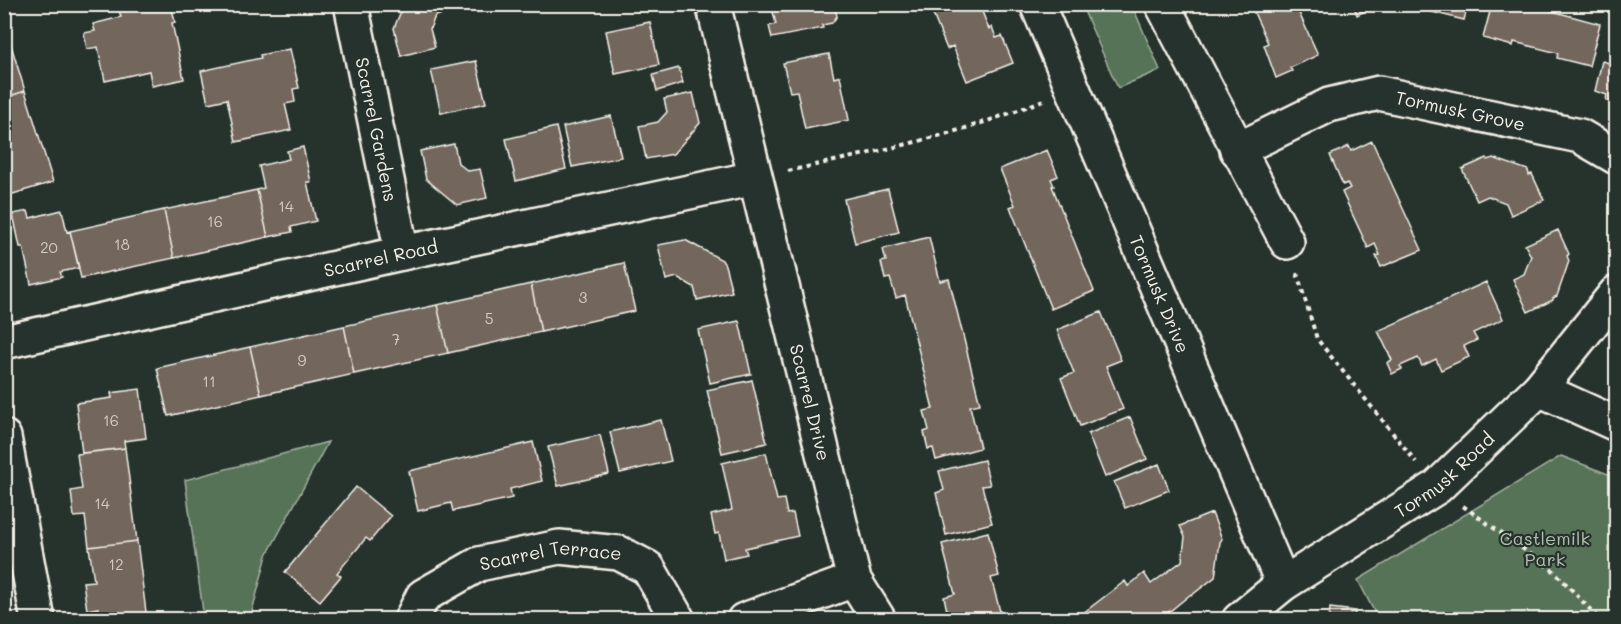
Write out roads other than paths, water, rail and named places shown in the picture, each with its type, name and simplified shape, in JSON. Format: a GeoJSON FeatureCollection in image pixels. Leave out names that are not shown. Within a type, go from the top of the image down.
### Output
{"type":"FeatureCollection","features":[{"type":"Feature","properties":{"kind":"street","name":"Scarrel Gardens"},"geometry":{"type":"LineString","coordinates":[[351,4],[402,253]]}},
{"type":"Feature","properties":{"kind":"street"},"geometry":{"type":"LineString","coordinates":[[714,4],[755,178]]}},
{"type":"Feature","properties":{"kind":"street","name":"Tormusk Drive"},"geometry":{"type":"LineString","coordinates":[[1037,4],[1283,584]]}},
{"type":"Feature","properties":{"kind":"street"},"geometry":{"type":"LineString","coordinates":[[1162,4],[1287,242]]}},
{"type":"Feature","properties":{"kind":"street","name":"Tormusk Grove"},"geometry":{"type":"LineString","coordinates":[[1237,150],[1329,105],[1379,93],[1580,136],[1617,157]]}},
{"type":"Feature","properties":{"kind":"street","name":"Scarrel Road"},"geometry":{"type":"LineString","coordinates":[[4,342],[402,253],[755,178]]}},
{"type":"Feature","properties":{"kind":"street","name":"Scarrel Drive"},"geometry":{"type":"LineString","coordinates":[[755,178],[854,580],[879,620]]}},
{"type":"Feature","properties":{"kind":"street","name":"Tormusk Road"},"geometry":{"type":"LineString","coordinates":[[1239,620],[1283,584],[1437,488],[1539,389],[1617,293]]}},
{"type":"Feature","properties":{"kind":"street"},"geometry":{"type":"LineString","coordinates":[[1539,389],[1617,424]]}},
{"type":"Feature","properties":{"kind":"street"},"geometry":{"type":"LineString","coordinates":[[4,437],[38,620]]}},
{"type":"Feature","properties":{"kind":"street","name":"Scarrel Terrace"},"geometry":{"type":"LineString","coordinates":[[411,620],[423,596],[479,564],[559,548],[620,553],[648,568],[678,620]]}},
{"type":"Feature","properties":{"kind":"street"},"geometry":{"type":"LineString","coordinates":[[744,620],[854,580]]}},
{"type":"Feature","properties":{"kind":"park label","name":"Castlemilk Park"},"geometry":{"type":"Point","coordinates":[1545,548]}}]}
